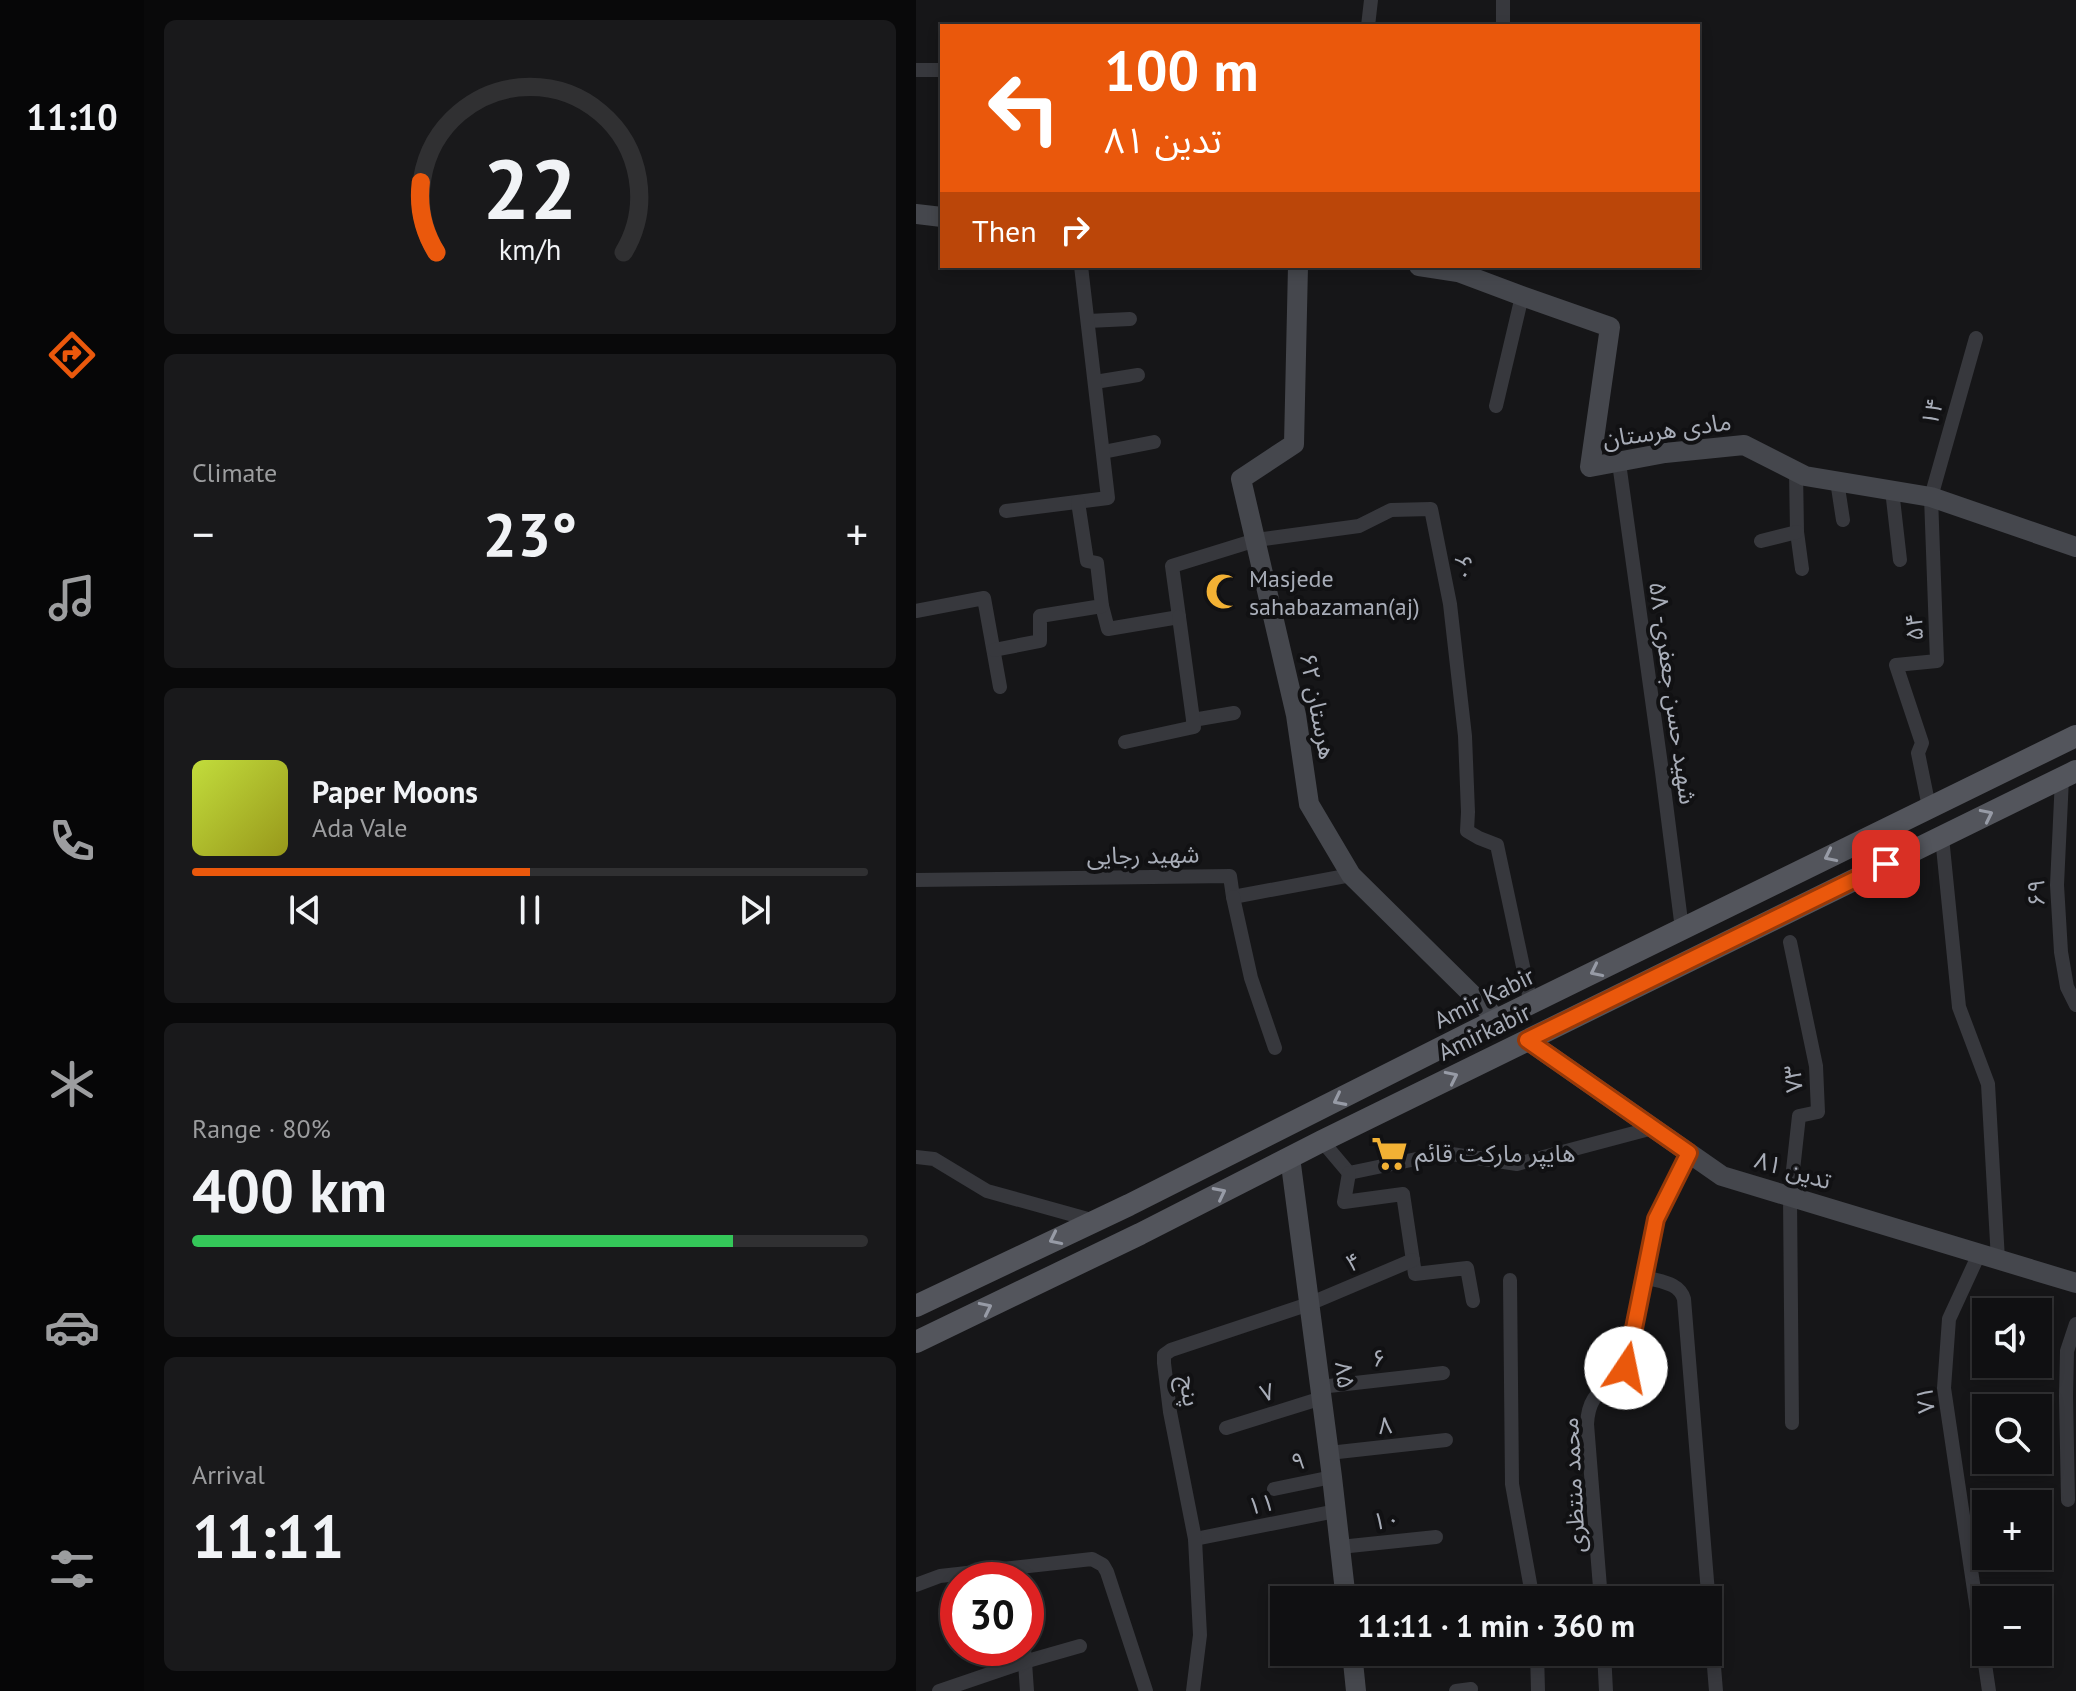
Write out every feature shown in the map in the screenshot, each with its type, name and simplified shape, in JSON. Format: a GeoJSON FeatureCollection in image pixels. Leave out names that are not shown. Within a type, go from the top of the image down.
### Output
{"type":"FeatureCollection","features":[{"type":"Feature","properties":{"kind":"main road","name":"Amir Kabir"},"geometry":{"type":"LineString","coordinates":[[916,1306],[1129,1205],[2076,736]]}},
{"type":"Feature","properties":{"kind":"main road","name":"Amirkabir"},"geometry":{"type":"LineString","coordinates":[[916,1342],[2069,775]]}},
{"type":"Feature","properties":{"kind":"main road"},"geometry":{"type":"LineString","coordinates":[[1162,1188],[1176,1216]]}},
{"type":"Feature","properties":{"kind":"main road"},"geometry":{"type":"LineString","coordinates":[[1129,1205],[1140,1234]]}},
{"type":"Feature","properties":{"kind":"street"},"geometry":{"type":"LineString","coordinates":[[1368,24],[1371,0]]}},
{"type":"Feature","properties":{"kind":"street"},"geometry":{"type":"LineString","coordinates":[[1503,0],[1503,24]]}},
{"type":"Feature","properties":{"kind":"street"},"geometry":{"type":"LineString","coordinates":[[916,70],[940,70]]}},
{"type":"Feature","properties":{"kind":"street"},"geometry":{"type":"LineString","coordinates":[[916,214],[940,217]]}},
{"type":"Feature","properties":{"kind":"street"},"geometry":{"type":"LineString","coordinates":[[1006,511],[1108,498],[1081,268]]}},
{"type":"Feature","properties":{"kind":"street","name":"هرستان ۶۲"},"geometry":{"type":"LineString","coordinates":[[1298,268],[1294,444],[1241,479],[1296,715],[1309,804],[1351,875],[1498,1020]]}},
{"type":"Feature","properties":{"kind":"street","name":"مادی هرستان"},"geometry":{"type":"LineString","coordinates":[[1432,268],[1458,272],[1610,327],[1590,467],[1665,453],[1744,445],[1805,476],[1931,497],[2076,547]]}},
{"type":"Feature","properties":{"kind":"street"},"geometry":{"type":"LineString","coordinates":[[1496,406],[1522,296]]}},
{"type":"Feature","properties":{"kind":"street"},"geometry":{"type":"LineString","coordinates":[[1088,321],[1130,319]]}},
{"type":"Feature","properties":{"kind":"street","name":"۱۴"},"geometry":{"type":"LineString","coordinates":[[1931,497],[1976,338]]}},
{"type":"Feature","properties":{"kind":"street"},"geometry":{"type":"LineString","coordinates":[[1095,382],[1138,375]]}},
{"type":"Feature","properties":{"kind":"street"},"geometry":{"type":"LineString","coordinates":[[1103,452],[1154,442]]}},
{"type":"Feature","properties":{"kind":"street","name":"شهید حسن جعفری- ۵۸"},"geometry":{"type":"LineString","coordinates":[[1619,463],[1682,929]]}},
{"type":"Feature","properties":{"kind":"street"},"geometry":{"type":"LineString","coordinates":[[1796,471],[1797,532],[1802,569]]}},
{"type":"Feature","properties":{"kind":"street"},"geometry":{"type":"LineString","coordinates":[[1837,481],[1843,520]]}},
{"type":"Feature","properties":{"kind":"street"},"geometry":{"type":"LineString","coordinates":[[1892,490],[1900,560]]}},
{"type":"Feature","properties":{"kind":"street","name":"۵۴"},"geometry":{"type":"LineString","coordinates":[[1929,807],[1918,753],[1922,743],[1896,665],[1937,661],[1931,497]]}},
{"type":"Feature","properties":{"kind":"street"},"geometry":{"type":"LineString","coordinates":[[1078,502],[1087,561],[1097,563],[1108,629],[1179,617],[1194,727],[1125,742]]}},
{"type":"Feature","properties":{"kind":"street","name":"۶۰"},"geometry":{"type":"LineString","coordinates":[[1179,617],[1172,566],[1256,540],[1359,526],[1391,510],[1431,509],[1450,604],[1465,736],[1467,831],[1497,845],[1531,1004]]}},
{"type":"Feature","properties":{"kind":"street"},"geometry":{"type":"LineString","coordinates":[[1761,541],[1797,532]]}},
{"type":"Feature","properties":{"kind":"street"},"geometry":{"type":"LineString","coordinates":[[916,611],[984,598],[1000,687]]}},
{"type":"Feature","properties":{"kind":"street"},"geometry":{"type":"LineString","coordinates":[[994,650],[1040,641],[1040,616],[1102,606]]}},
{"type":"Feature","properties":{"kind":"street"},"geometry":{"type":"LineString","coordinates":[[1193,720],[1234,713]]}},
{"type":"Feature","properties":{"kind":"street","name":"۶۹"},"geometry":{"type":"LineString","coordinates":[[2069,775],[2057,885],[2061,952],[2067,987],[2076,1005]]}},
{"type":"Feature","properties":{"kind":"street","name":"۷۱"},"geometry":{"type":"LineString","coordinates":[[1942,837],[1959,1007],[1988,1084],[1989,1257],[1949,1319],[1944,1388],[1989,1691]]}},
{"type":"Feature","properties":{"kind":"street"},"geometry":{"type":"LineString","coordinates":[[1275,1048],[1251,978],[1233,897],[1351,875]]}},
{"type":"Feature","properties":{"kind":"street","name":"شهید رجایی"},"geometry":{"type":"LineString","coordinates":[[916,880],[1230,876],[1233,897]]}},
{"type":"Feature","properties":{"kind":"street","name":"۷۳"},"geometry":{"type":"LineString","coordinates":[[1790,942],[1816,1066],[1818,1112],[1799,1116],[1790,1197]]}},
{"type":"Feature","properties":{"kind":"street","name":"تدین ۸۱"},"geometry":{"type":"LineString","coordinates":[[1527,1040],[1722,1176],[2076,1283]]}},
{"type":"Feature","properties":{"kind":"street"},"geometry":{"type":"LineString","coordinates":[[1349,1173],[1445,1153],[1517,1164],[1653,1128]]}},
{"type":"Feature","properties":{"kind":"street"},"geometry":{"type":"LineString","coordinates":[[1322,1141],[1349,1173],[1344,1202],[1403,1194],[1415,1274],[1467,1268],[1473,1301]]}},
{"type":"Feature","properties":{"kind":"street","name":"محمد منتظری"},"geometry":{"type":"LineString","coordinates":[[1600,1586],[1588,1406],[1626,1368],[1656,1219],[1689,1153]]}},
{"type":"Feature","properties":{"kind":"street"},"geometry":{"type":"LineString","coordinates":[[916,1157],[934,1159],[987,1191],[1095,1221]]}},
{"type":"Feature","properties":{"kind":"street","name":"۸۵"},"geometry":{"type":"LineString","coordinates":[[1290,1157],[1344,1586]]}},
{"type":"Feature","properties":{"kind":"street"},"geometry":{"type":"LineString","coordinates":[[1790,1197],[1792,1423]]}},
{"type":"Feature","properties":{"kind":"street","name":"۴"},"geometry":{"type":"LineString","coordinates":[[1309,1304],[1413,1260]]}},
{"type":"Feature","properties":{"kind":"street"},"geometry":{"type":"LineString","coordinates":[[1645,1277],[1675,1286],[1681,1290],[1684,1299],[1716,1691]]}},
{"type":"Feature","properties":{"kind":"street"},"geometry":{"type":"LineString","coordinates":[[1510,1280],[1512,1484],[1530,1586]]}},
{"type":"Feature","properties":{"kind":"street","name":"پنج"},"geometry":{"type":"LineString","coordinates":[[1195,1539],[1170,1412],[1164,1355],[1309,1304]]}},
{"type":"Feature","properties":{"kind":"street"},"geometry":{"type":"LineString","coordinates":[[2068,1500],[2072,1438],[2067,1351],[2076,1324]]}},
{"type":"Feature","properties":{"kind":"street","name":"۶"},"geometry":{"type":"LineString","coordinates":[[1321,1392],[1443,1373]]}},
{"type":"Feature","properties":{"kind":"street","name":"۷"},"geometry":{"type":"LineString","coordinates":[[1226,1428],[1321,1392]]}},
{"type":"Feature","properties":{"kind":"street","name":"۸"},"geometry":{"type":"LineString","coordinates":[[1329,1453],[1446,1440]]}},
{"type":"Feature","properties":{"kind":"street","name":"۹"},"geometry":{"type":"LineString","coordinates":[[1274,1489],[1332,1477]]}},
{"type":"Feature","properties":{"kind":"street","name":"۱۱"},"geometry":{"type":"LineString","coordinates":[[1195,1539],[1336,1511]]}},
{"type":"Feature","properties":{"kind":"street","name":"۱۰"},"geometry":{"type":"LineString","coordinates":[[1340,1547],[1436,1537]]}},
{"type":"Feature","properties":{"kind":"street"},"geometry":{"type":"LineString","coordinates":[[1193,1691],[1200,1635],[1195,1539]]}},
{"type":"Feature","properties":{"kind":"street"},"geometry":{"type":"LineString","coordinates":[[1044,1569],[1092,1559],[1103,1565],[1146,1691]]}},
{"type":"Feature","properties":{"kind":"street"},"geometry":{"type":"LineString","coordinates":[[916,1585],[940,1576]]}},
{"type":"Feature","properties":{"kind":"street"},"geometry":{"type":"LineString","coordinates":[[1044,1652],[1080,1646]]}},
{"type":"Feature","properties":{"kind":"street"},"geometry":{"type":"LineString","coordinates":[[939,1691],[998,1666]]}},
{"type":"Feature","properties":{"kind":"street"},"geometry":{"type":"LineString","coordinates":[[1025,1666],[1027,1691]]}},
{"type":"Feature","properties":{"kind":"street"},"geometry":{"type":"LineString","coordinates":[[1353,1666],[1356,1691]]}},
{"type":"Feature","properties":{"kind":"street"},"geometry":{"type":"LineString","coordinates":[[1537,1666],[1538,1691]]}},
{"type":"Feature","properties":{"kind":"street"},"geometry":{"type":"LineString","coordinates":[[1605,1666],[1606,1691]]}},
{"type":"Feature","properties":{"kind":"place","name":"Masjede sahabazaman(aj)"},"geometry":{"type":"Point","coordinates":[1223,592]}},
{"type":"Feature","properties":{"kind":"place","name":"هایپر مارکت قائم"},"geometry":{"type":"Point","coordinates":[1389,1153]}},
{"type":"Feature","properties":{"kind":"route"},"geometry":{"type":"LineString","coordinates":[[1626,1368],[1656,1219],[1689,1153],[1527,1040],[1886,864]]}}]}
